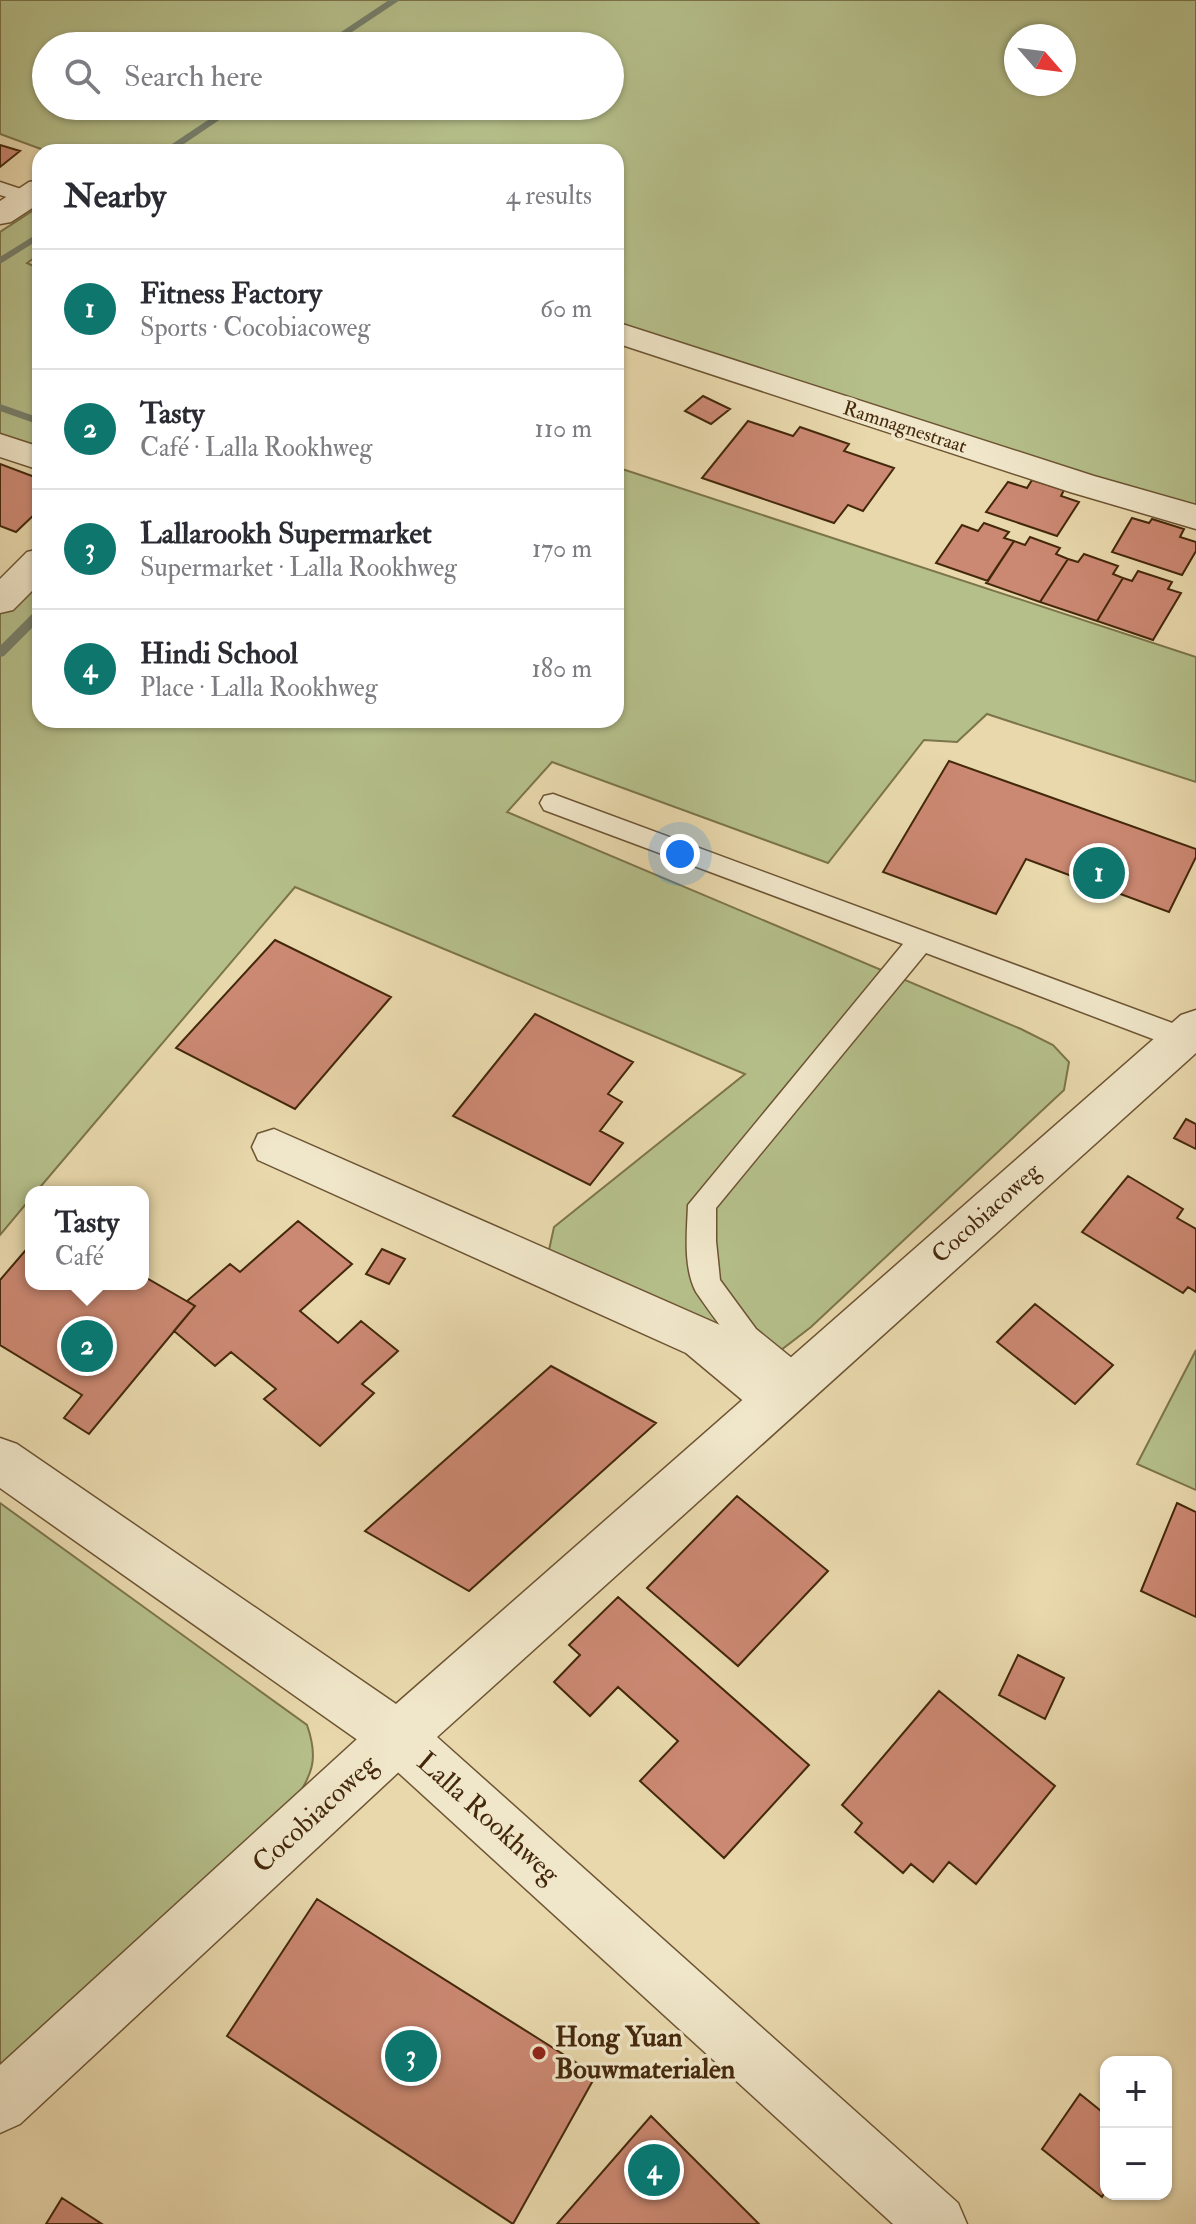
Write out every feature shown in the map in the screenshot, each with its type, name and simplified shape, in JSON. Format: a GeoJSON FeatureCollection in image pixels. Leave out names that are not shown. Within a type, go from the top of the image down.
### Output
{"type":"FeatureCollection","features":[{"type":"Feature","properties":{"kind":"street"},"geometry":{"type":"LineString","coordinates":[[0,215],[22,191]]}},
{"type":"Feature","properties":{"kind":"street","name":"Ramnagnestraat"},"geometry":{"type":"LineString","coordinates":[[624,335],[1082,484],[1196,517]]}},
{"type":"Feature","properties":{"kind":"street"},"geometry":{"type":"LineString","coordinates":[[0,445],[32,456]]}},
{"type":"Feature","properties":{"kind":"street"},"geometry":{"type":"LineString","coordinates":[[0,601],[32,569]]}},
{"type":"Feature","properties":{"kind":"street","name":"Cocobiacoweg"},"geometry":{"type":"LineString","coordinates":[[0,2104],[398,1737],[1190,1033]]}},
{"type":"Feature","properties":{"kind":"street"},"geometry":{"type":"LineString","coordinates":[[274,1147],[703,1339],[787,1390]]}},
{"type":"Feature","properties":{"kind":"street","name":"Lalla Rookhweg"},"geometry":{"type":"LineString","coordinates":[[0,1460],[398,1737],[937,2224]]}},
{"type":"Feature","properties":{"kind":"lane"},"geometry":{"type":"LineString","coordinates":[[553,803],[921,941],[1190,1033]]}},
{"type":"Feature","properties":{"kind":"lane"},"geometry":{"type":"LineString","coordinates":[[787,1390],[706,1283],[701,1241],[702,1205],[921,941]]}},
{"type":"Feature","properties":{"kind":"green space"},"geometry":{"type":"Polygon","coordinates":[[[0,0],[1196,0],[1196,509],[624,326],[624,144],[32,144],[0,134],[0,0]]]}},
{"type":"Feature","properties":{"kind":"green space"},"geometry":{"type":"Polygon","coordinates":[[[32,211],[32,260],[27,263],[32,265],[32,447],[0,435],[0,232],[32,211]]]}},
{"type":"Feature","properties":{"kind":"green space"},"geometry":{"type":"Polygon","coordinates":[[[624,470],[1196,657],[1196,782],[987,714],[957,742],[924,740],[828,863],[552,762],[507,812],[1021,1029],[1053,1045],[1069,1062],[1064,1090],[811,1327],[781,1350],[561,1263],[549,1250],[554,1227],[745,1074],[295,887],[41,1186],[25,1186],[25,1205],[0,1235],[0,613],[32,582],[32,728],[624,728],[624,470]]]}},
{"type":"Feature","properties":{"kind":"green space"},"geometry":{"type":"Polygon","coordinates":[[[1196,1350],[1196,1490],[1137,1464],[1196,1350]]]}},
{"type":"Feature","properties":{"kind":"green space"},"geometry":{"type":"Polygon","coordinates":[[[0,1503],[307,1725],[313,1759],[304,1786],[291,1807],[0,2072],[0,1503]]]}},
{"type":"Feature","properties":{"kind":"building"},"geometry":{"type":"Polygon","coordinates":[[[0,145],[20,151],[0,167],[0,145]]]}},
{"type":"Feature","properties":{"kind":"building"},"geometry":{"type":"Polygon","coordinates":[[[703,396],[730,409],[711,424],[685,411],[703,396]]]}},
{"type":"Feature","properties":{"kind":"building"},"geometry":{"type":"Polygon","coordinates":[[[748,421],[793,436],[800,427],[849,444],[844,451],[894,468],[863,511],[848,505],[834,523],[702,478],[748,421]]]}},
{"type":"Feature","properties":{"kind":"building"},"geometry":{"type":"Polygon","coordinates":[[[0,464],[32,476],[32,517],[16,532],[0,526],[0,464]]]}},
{"type":"Feature","properties":{"kind":"building"},"geometry":{"type":"Polygon","coordinates":[[[1032,480],[1064,490],[1061,496],[1079,502],[1057,536],[986,512],[1008,482],[1027,488],[1032,480]]]}},
{"type":"Feature","properties":{"kind":"building"},"geometry":{"type":"Polygon","coordinates":[[[1132,518],[1149,523],[1152,519],[1184,529],[1180,537],[1196,542],[1196,551],[1182,575],[1112,552],[1132,518]]]}},
{"type":"Feature","properties":{"kind":"building"},"geometry":{"type":"Polygon","coordinates":[[[984,523],[1009,532],[1004,538],[1014,541],[988,581],[936,563],[962,525],[978,531],[984,523]]]}},
{"type":"Feature","properties":{"kind":"building"},"geometry":{"type":"Polygon","coordinates":[[[1030,537],[1060,548],[1056,554],[1068,559],[1040,602],[986,583],[1014,541],[1025,545],[1030,537]]]}},
{"type":"Feature","properties":{"kind":"building"},"geometry":{"type":"Polygon","coordinates":[[[1084,554],[1118,566],[1113,574],[1123,578],[1097,621],[1040,602],[1068,559],[1078,562],[1084,554]]]}},
{"type":"Feature","properties":{"kind":"building"},"geometry":{"type":"Polygon","coordinates":[[[1138,571],[1172,582],[1168,589],[1181,593],[1153,640],[1097,621],[1123,578],[1132,581],[1138,571]]]}},
{"type":"Feature","properties":{"kind":"building"},"geometry":{"type":"Polygon","coordinates":[[[949,761],[1196,849],[1196,857],[1169,912],[1026,859],[996,914],[883,872],[949,761]]]}},
{"type":"Feature","properties":{"kind":"building"},"geometry":{"type":"Polygon","coordinates":[[[275,940],[391,997],[295,1109],[176,1048],[275,940]]]}},
{"type":"Feature","properties":{"kind":"building"},"geometry":{"type":"Polygon","coordinates":[[[535,1014],[633,1062],[608,1094],[622,1102],[600,1131],[623,1143],[590,1185],[453,1116],[535,1014]]]}},
{"type":"Feature","properties":{"kind":"building"},"geometry":{"type":"Polygon","coordinates":[[[1186,1119],[1196,1124],[1196,1149],[1174,1138],[1186,1119]]]}},
{"type":"Feature","properties":{"kind":"building"},"geometry":{"type":"Polygon","coordinates":[[[1128,1176],[1183,1209],[1177,1218],[1196,1229],[1196,1292],[1188,1287],[1183,1293],[1082,1232],[1128,1176]]]}},
{"type":"Feature","properties":{"kind":"building"},"geometry":{"type":"Polygon","coordinates":[[[298,1221],[352,1264],[300,1311],[338,1343],[361,1321],[398,1351],[362,1384],[374,1393],[320,1446],[264,1399],[276,1389],[231,1352],[215,1366],[174,1331],[195,1306],[187,1301],[230,1264],[240,1272],[298,1221]]]}},
{"type":"Feature","properties":{"kind":"building"},"geometry":{"type":"Polygon","coordinates":[[[382,1249],[405,1259],[389,1284],[366,1274],[382,1249]]]}},
{"type":"Feature","properties":{"kind":"building"},"geometry":{"type":"Polygon","coordinates":[[[25,1251],[25,1290],[149,1290],[149,1279],[195,1306],[89,1434],[64,1418],[82,1395],[0,1345],[0,1280],[25,1251]]]}},
{"type":"Feature","properties":{"kind":"building"},"geometry":{"type":"Polygon","coordinates":[[[1035,1304],[1113,1365],[1075,1404],[997,1342],[1035,1304]]]}},
{"type":"Feature","properties":{"kind":"building"},"geometry":{"type":"Polygon","coordinates":[[[551,1366],[656,1423],[469,1591],[365,1531],[551,1366]]]}},
{"type":"Feature","properties":{"kind":"building"},"geometry":{"type":"Polygon","coordinates":[[[737,1496],[828,1571],[738,1666],[647,1588],[737,1496]]]}},
{"type":"Feature","properties":{"kind":"building"},"geometry":{"type":"Polygon","coordinates":[[[1177,1503],[1196,1512],[1196,1617],[1141,1591],[1177,1503]]]}},
{"type":"Feature","properties":{"kind":"building"},"geometry":{"type":"Polygon","coordinates":[[[618,1597],[809,1765],[724,1858],[640,1781],[678,1741],[618,1687],[590,1716],[554,1682],[580,1655],[569,1645],[618,1597]]]}},
{"type":"Feature","properties":{"kind":"building"},"geometry":{"type":"Polygon","coordinates":[[[1018,1655],[1064,1678],[1045,1719],[999,1695],[1018,1655]]]}},
{"type":"Feature","properties":{"kind":"building"},"geometry":{"type":"Polygon","coordinates":[[[939,1691],[1055,1786],[976,1884],[949,1862],[933,1882],[911,1864],[903,1873],[855,1832],[862,1823],[842,1805],[939,1691]]]}},
{"type":"Feature","properties":{"kind":"building"},"geometry":{"type":"Polygon","coordinates":[[[317,1899],[596,2075],[513,2224],[227,2036],[317,1899]]]}},
{"type":"Feature","properties":{"kind":"building"},"geometry":{"type":"Polygon","coordinates":[[[1080,2094],[1100,2110],[1100,2195],[1042,2149],[1080,2094]]]}},
{"type":"Feature","properties":{"kind":"building"},"geometry":{"type":"Polygon","coordinates":[[[651,2116],[759,2224],[557,2224],[651,2116]]]}},
{"type":"Feature","properties":{"kind":"building"},"geometry":{"type":"Polygon","coordinates":[[[62,2198],[102,2224],[46,2224],[62,2198]]]}},
{"type":"Feature","properties":{"kind":"waterway"},"geometry":{"type":"LineString","coordinates":[[346,32],[395,0]]}},
{"type":"Feature","properties":{"kind":"waterway"},"geometry":{"type":"LineString","coordinates":[[177,144],[214,120]]}},
{"type":"Feature","properties":{"kind":"waterway"},"geometry":{"type":"LineString","coordinates":[[0,261],[32,240]]}},
{"type":"Feature","properties":{"kind":"waterway"},"geometry":{"type":"LineString","coordinates":[[0,407],[32,419]]}},
{"type":"Feature","properties":{"kind":"waterway"},"geometry":{"type":"LineString","coordinates":[[0,653],[32,621]]}},
{"type":"Feature","properties":{"kind":"place","name":"Fitness Factory"},"geometry":{"type":"Point","coordinates":[1099,873]}},
{"type":"Feature","properties":{"kind":"place","name":"Tasty"},"geometry":{"type":"Point","coordinates":[87,1346]}},
{"type":"Feature","properties":{"kind":"place","name":"Hong Yuan Bouwmaterialen"},"geometry":{"type":"Point","coordinates":[539,2053]}},
{"type":"Feature","properties":{"kind":"place","name":"Lallarookh Supermarket"},"geometry":{"type":"Point","coordinates":[411,2056]}},
{"type":"Feature","properties":{"kind":"place","name":"Hindi School"},"geometry":{"type":"Point","coordinates":[654,2170]}}]}
